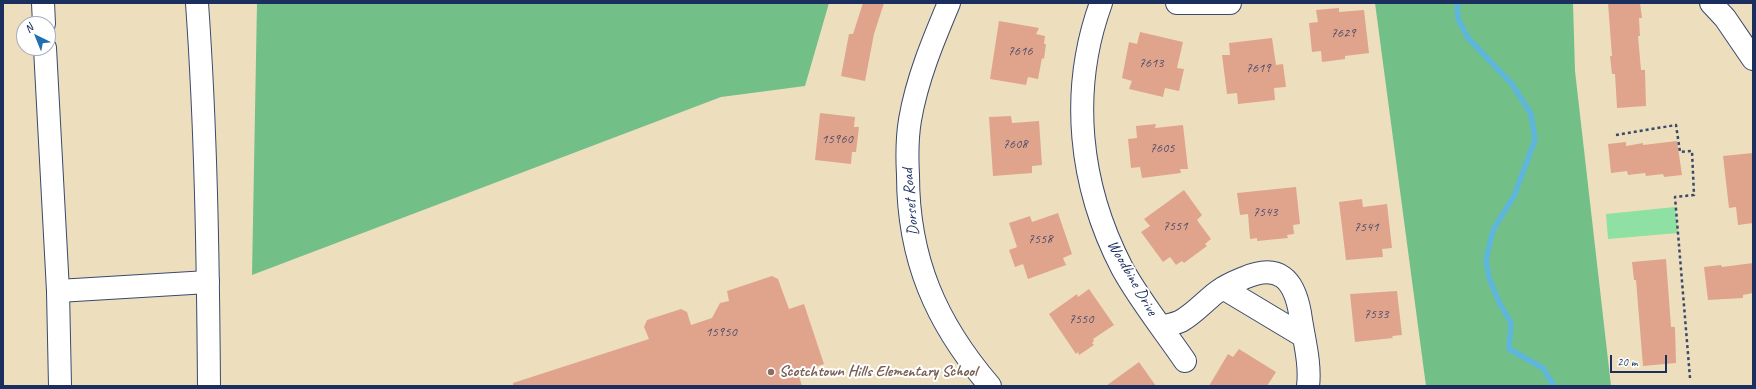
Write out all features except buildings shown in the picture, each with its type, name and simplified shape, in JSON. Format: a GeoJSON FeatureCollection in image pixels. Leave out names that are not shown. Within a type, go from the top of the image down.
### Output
{"type":"FeatureCollection","features":[{"type":"Feature","properties":{"kind":"main road"},"geometry":{"type":"LineString","coordinates":[[43,3],[44,16]]}},
{"type":"Feature","properties":{"kind":"main road"},"geometry":{"type":"LineString","coordinates":[[197,3],[208,282],[209,386]]}},
{"type":"Feature","properties":{"kind":"main road","name":"Dorset Road"},"geometry":{"type":"LineString","coordinates":[[949,3],[919,81],[910,121],[907,146],[908,192],[912,233],[918,261],[930,293],[948,329],[965,355],[990,386]]}},
{"type":"Feature","properties":{"kind":"main road","name":"Woodbine Drive"},"geometry":{"type":"LineString","coordinates":[[1101,3],[1094,24],[1085,65],[1081,101],[1082,129],[1093,193],[1110,243],[1130,280],[1161,327],[1183,320],[1222,288],[1254,274],[1273,272],[1279,274],[1292,286],[1297,298],[1307,363],[1308,386]]}},
{"type":"Feature","properties":{"kind":"main road"},"geometry":{"type":"LineString","coordinates":[[1177,3],[1230,3]]}},
{"type":"Feature","properties":{"kind":"main road"},"geometry":{"type":"LineString","coordinates":[[1711,3],[1725,18],[1753,59]]}},
{"type":"Feature","properties":{"kind":"main road"},"geometry":{"type":"LineString","coordinates":[[46,56],[58,291],[60,386]]}},
{"type":"Feature","properties":{"kind":"main road"},"geometry":{"type":"LineString","coordinates":[[58,291],[208,282]]}},
{"type":"Feature","properties":{"kind":"main road"},"geometry":{"type":"LineString","coordinates":[[1222,288],[1303,336]]}},
{"type":"Feature","properties":{"kind":"main road"},"geometry":{"type":"LineString","coordinates":[[1161,327],[1185,361]]}},
{"type":"Feature","properties":{"kind":"path"},"geometry":{"type":"LineString","coordinates":[[1616,135],[1676,124],[1680,152],[1692,151],[1694,195],[1675,197],[1690,378]]}},
{"type":"Feature","properties":{"kind":"green space"},"geometry":{"type":"Polygon","coordinates":[[[257,3],[829,3],[805,86],[721,97],[252,275],[257,3]]]}},
{"type":"Feature","properties":{"kind":"green space"},"geometry":{"type":"Polygon","coordinates":[[[1375,3],[1573,3],[1575,71],[1611,386],[1426,386],[1375,3]]]}},
{"type":"Feature","properties":{"kind":"green space"},"geometry":{"type":"Polygon","coordinates":[[[1675,207],[1678,233],[1608,239],[1606,214],[1675,207]]]}},
{"type":"Feature","properties":{"kind":"waterway"},"geometry":{"type":"LineString","coordinates":[[1457,3],[1458,19],[1468,38],[1512,84],[1531,114],[1535,140],[1514,196],[1493,230],[1486,260],[1489,278],[1499,302],[1511,323],[1509,349],[1543,368],[1554,386]]}},
{"type":"Feature","properties":{"kind":"place","name":"Scotchtown Hills Elementary School"},"geometry":{"type":"Point","coordinates":[771,372]}}]}
